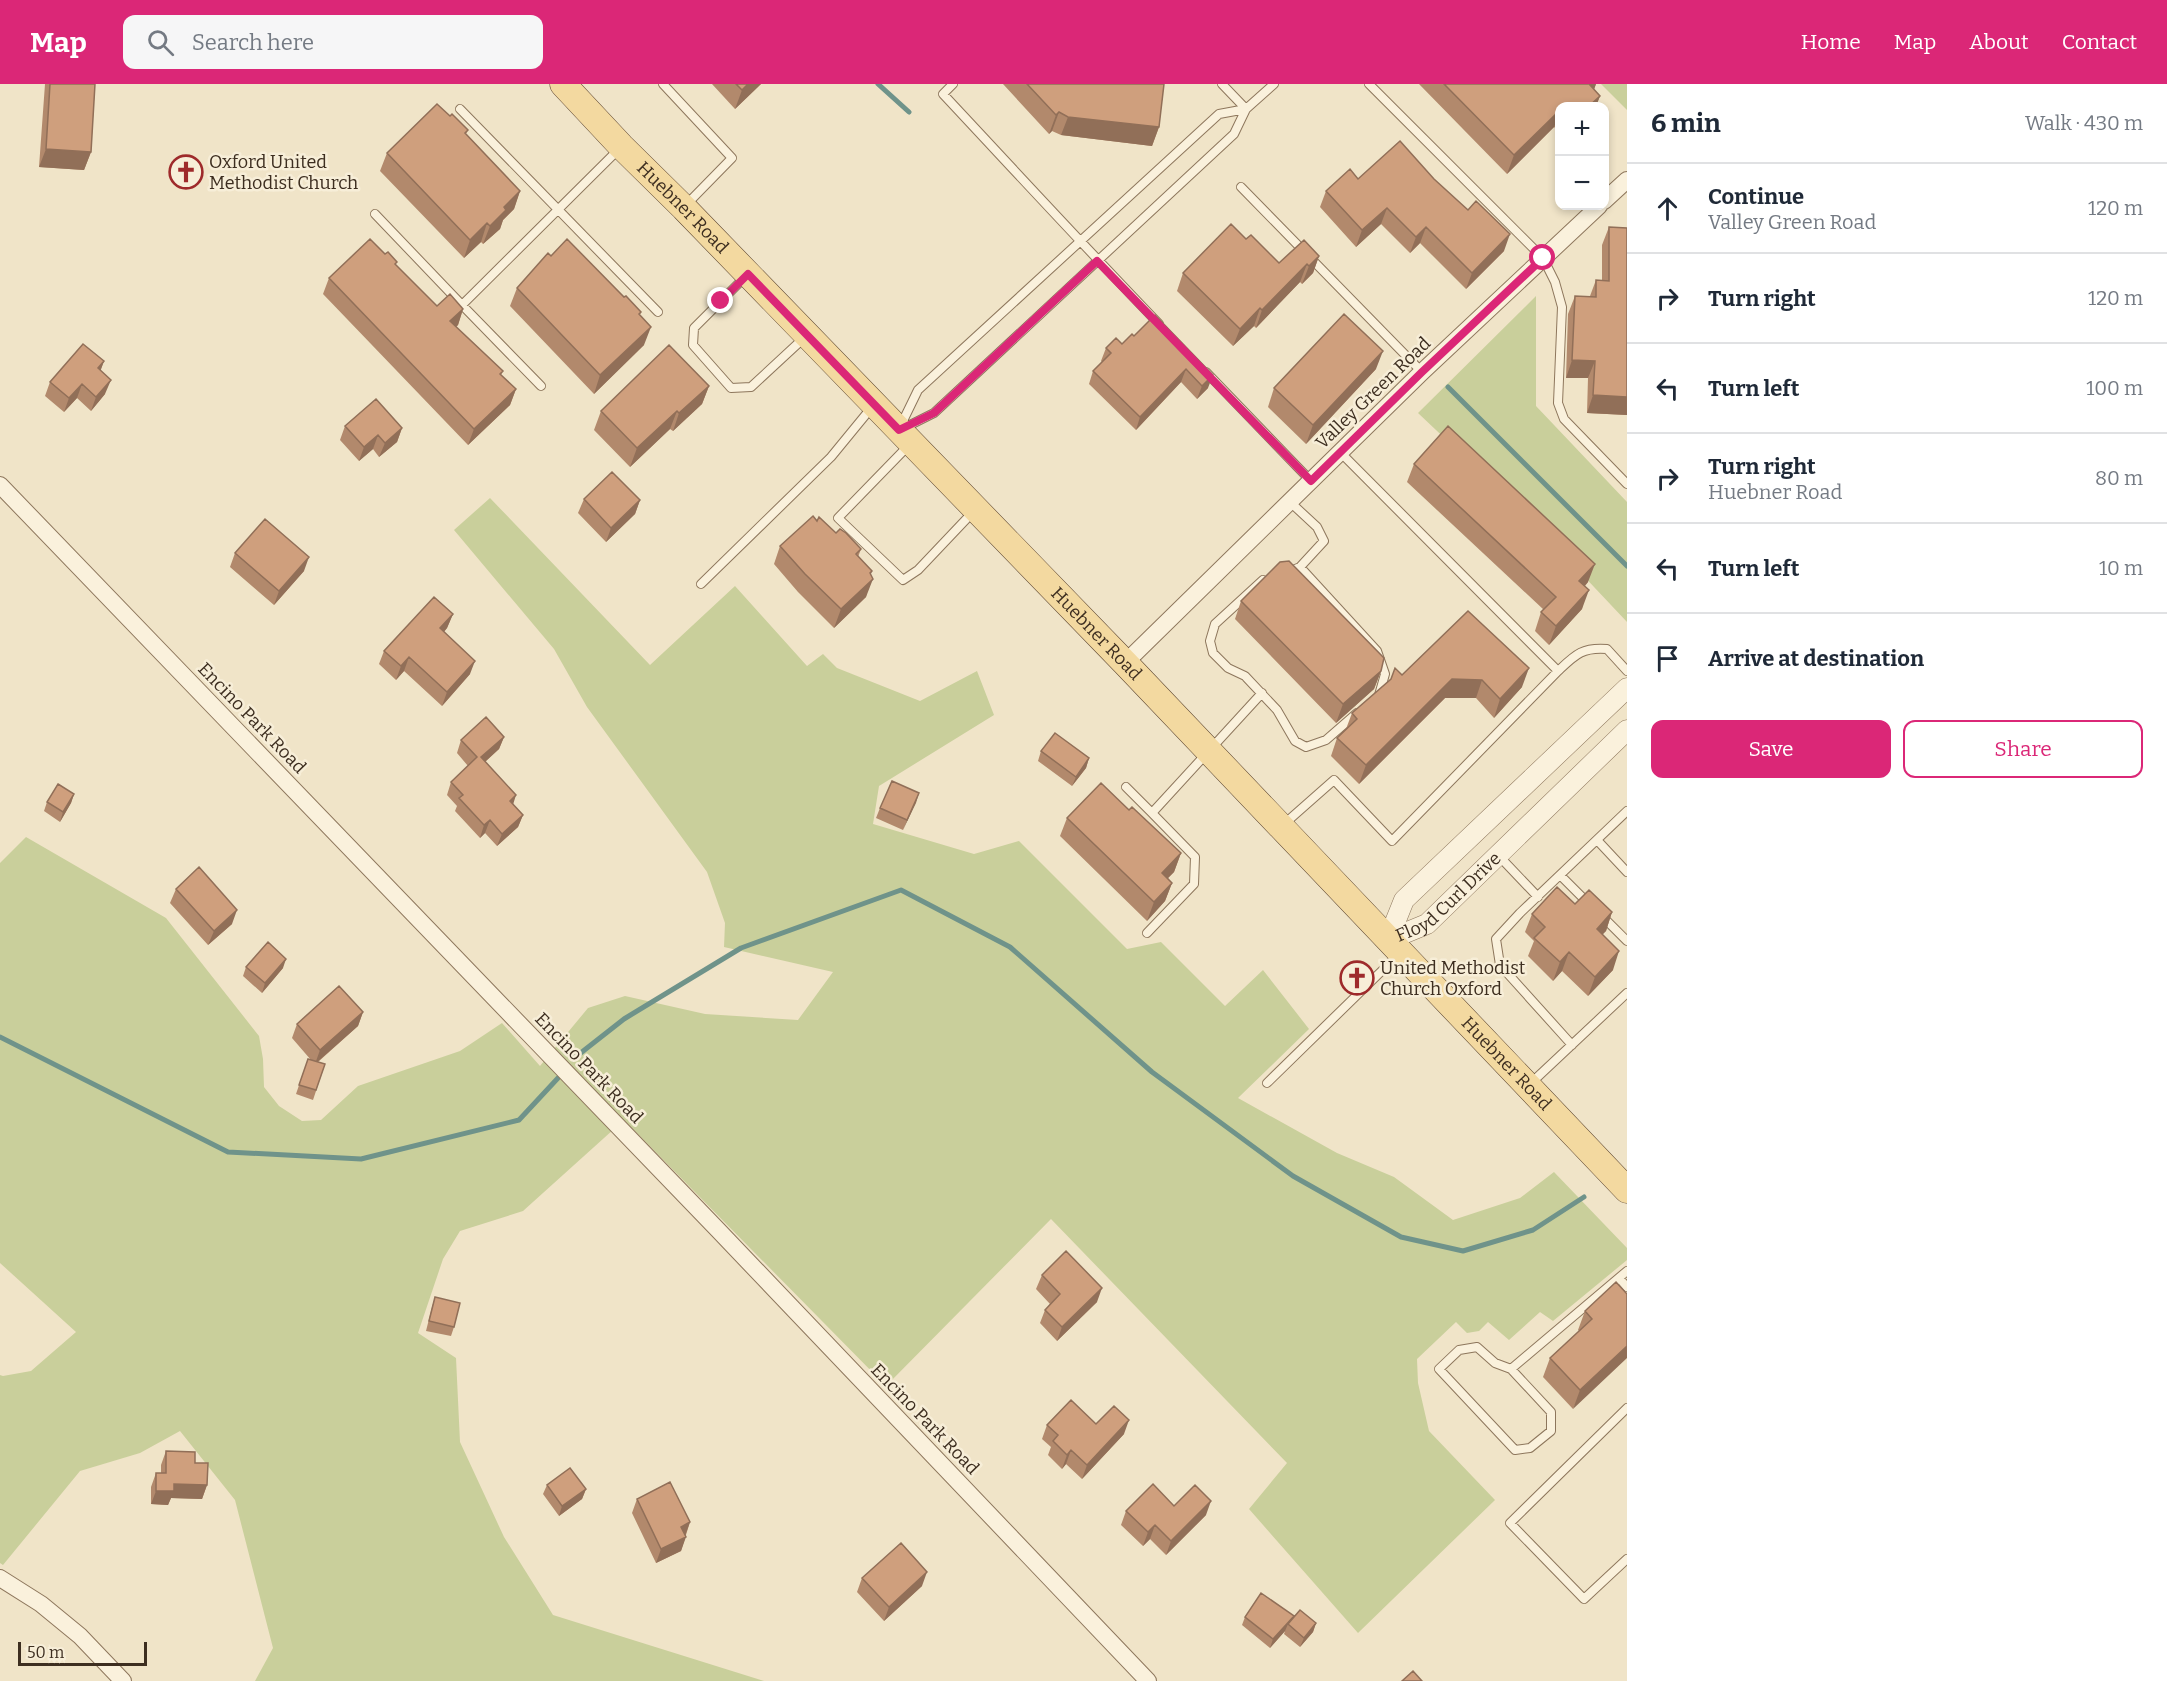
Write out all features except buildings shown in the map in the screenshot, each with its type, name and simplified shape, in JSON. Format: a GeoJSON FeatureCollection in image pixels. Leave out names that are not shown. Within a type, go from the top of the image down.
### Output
{"type":"FeatureCollection","features":[{"type":"Feature","properties":{"kind":"main road","name":"Huebner Road"},"geometry":{"type":"LineString","coordinates":[[563,84],[1125,663],[1627,1190]]}},
{"type":"Feature","properties":{"kind":"street"},"geometry":{"type":"LineString","coordinates":[[1609,197],[1627,180]]}},
{"type":"Feature","properties":{"kind":"street","name":"Valley Green Road"},"geometry":{"type":"LineString","coordinates":[[1125,663],[1422,372],[1595,210]]}},
{"type":"Feature","properties":{"kind":"street","name":"Encino Park Road"},"geometry":{"type":"LineString","coordinates":[[0,485],[669,1179],[1148,1681]]}},
{"type":"Feature","properties":{"kind":"street","name":"Floyd Curl Drive"},"geometry":{"type":"LineString","coordinates":[[1394,946],[1404,900],[1627,688]]}},
{"type":"Feature","properties":{"kind":"street","name":"Floyd Curl Drive"},"geometry":{"type":"LineString","coordinates":[[1394,946],[1426,924],[1627,730]]}},
{"type":"Feature","properties":{"kind":"street"},"geometry":{"type":"LineString","coordinates":[[0,1578],[41,1604],[80,1636],[123,1681]]}},
{"type":"Feature","properties":{"kind":"lane"},"geometry":{"type":"LineString","coordinates":[[663,84],[732,158],[684,208]]}},
{"type":"Feature","properties":{"kind":"lane"},"geometry":{"type":"LineString","coordinates":[[953,84],[943,94],[1097,261],[1169,334]]}},
{"type":"Feature","properties":{"kind":"lane"},"geometry":{"type":"LineString","coordinates":[[1222,84],[1246,109]]}},
{"type":"Feature","properties":{"kind":"lane"},"geometry":{"type":"LineString","coordinates":[[976,510],[918,570],[903,580],[838,518],[905,436],[934,413],[1234,134],[1246,109],[1274,84]]}},
{"type":"Feature","properties":{"kind":"lane"},"geometry":{"type":"LineString","coordinates":[[1369,84],[1543,258],[1555,282],[1562,307],[1558,403],[1564,419],[1627,484]]}},
{"type":"Feature","properties":{"kind":"lane"},"geometry":{"type":"LineString","coordinates":[[460,109],[657,312]]}},
{"type":"Feature","properties":{"kind":"lane"},"geometry":{"type":"LineString","coordinates":[[905,436],[918,390],[1219,114],[1246,109]]}},
{"type":"Feature","properties":{"kind":"lane"},"geometry":{"type":"LineString","coordinates":[[462,305],[559,211],[621,146]]}},
{"type":"Feature","properties":{"kind":"lane"},"geometry":{"type":"LineString","coordinates":[[1241,187],[1422,372]]}},
{"type":"Feature","properties":{"kind":"lane"},"geometry":{"type":"LineString","coordinates":[[375,214],[541,386]]}},
{"type":"Feature","properties":{"kind":"lane"},"geometry":{"type":"LineString","coordinates":[[748,274],[694,328],[693,345],[731,388],[751,387],[807,335]]}},
{"type":"Feature","properties":{"kind":"lane"},"geometry":{"type":"LineString","coordinates":[[1200,366],[1311,481]]}},
{"type":"Feature","properties":{"kind":"lane"},"geometry":{"type":"LineString","coordinates":[[701,584],[831,457],[874,404]]}},
{"type":"Feature","properties":{"kind":"lane"},"geometry":{"type":"LineString","coordinates":[[1340,452],[1558,671]]}},
{"type":"Feature","properties":{"kind":"lane"},"geometry":{"type":"LineString","coordinates":[[1282,572],[1292,572],[1300,567],[1324,541],[1317,527],[1290,501]]}},
{"type":"Feature","properties":{"kind":"lane"},"geometry":{"type":"LineString","coordinates":[[1300,567],[1377,651],[1385,674],[1380,693],[1371,701]]}},
{"type":"Feature","properties":{"kind":"lane"},"geometry":{"type":"LineString","coordinates":[[1268,575],[1215,624],[1210,641],[1213,653],[1228,669],[1245,676],[1262,693],[1277,710],[1295,741],[1306,747],[1326,740],[1362,709]]}},
{"type":"Feature","properties":{"kind":"lane"},"geometry":{"type":"LineString","coordinates":[[1281,827],[1334,780],[1392,841],[1578,652],[1594,648],[1607,649],[1627,670]]}},
{"type":"Feature","properties":{"kind":"lane"},"geometry":{"type":"LineString","coordinates":[[1152,813],[1262,693]]}},
{"type":"Feature","properties":{"kind":"lane"},"geometry":{"type":"LineString","coordinates":[[1126,787],[1195,857],[1194,884],[1147,933]]}},
{"type":"Feature","properties":{"kind":"lane"},"geometry":{"type":"LineString","coordinates":[[1572,1044],[1500,965],[1496,939],[1627,812]]}},
{"type":"Feature","properties":{"kind":"lane"},"geometry":{"type":"LineString","coordinates":[[1597,840],[1627,872]]}},
{"type":"Feature","properties":{"kind":"lane"},"geometry":{"type":"LineString","coordinates":[[1498,855],[1538,897]]}},
{"type":"Feature","properties":{"kind":"lane"},"geometry":{"type":"LineString","coordinates":[[1561,876],[1627,941]]}},
{"type":"Feature","properties":{"kind":"lane"},"geometry":{"type":"LineString","coordinates":[[1268,1083],[1394,946]]}},
{"type":"Feature","properties":{"kind":"lane"},"geometry":{"type":"LineString","coordinates":[[1528,1086],[1627,993]]}},
{"type":"Feature","properties":{"kind":"lane"},"geometry":{"type":"LineString","coordinates":[[1618,1001],[1627,1008]]}},
{"type":"Feature","properties":{"kind":"lane"},"geometry":{"type":"LineString","coordinates":[[1511,1369],[1627,1271]]}},
{"type":"Feature","properties":{"kind":"lane"},"geometry":{"type":"LineString","coordinates":[[1619,1278],[1627,1287]]}},
{"type":"Feature","properties":{"kind":"lane"},"geometry":{"type":"LineString","coordinates":[[1477,1347],[1495,1363],[1511,1369],[1551,1412],[1551,1431],[1530,1448],[1515,1450],[1439,1369],[1459,1350],[1477,1347]]}},
{"type":"Feature","properties":{"kind":"lane"},"geometry":{"type":"LineString","coordinates":[[1627,1408],[1510,1523],[1584,1599],[1627,1559]]}},
{"type":"Feature","properties":{"kind":"green space"},"geometry":{"type":"Polygon","coordinates":[[[1601,84],[1627,84],[1627,110],[1601,84]]]}},
{"type":"Feature","properties":{"kind":"green space"},"geometry":{"type":"Polygon","coordinates":[[[1536,296],[1536,406],[1627,502],[1627,622],[1529,518],[1418,413],[1536,296]]]}},
{"type":"Feature","properties":{"kind":"green space"},"geometry":{"type":"Polygon","coordinates":[[[490,498],[650,665],[735,586],[807,666],[823,654],[837,668],[920,701],[977,671],[994,715],[879,786],[873,824],[974,854],[1019,841],[1127,949],[1161,942],[1225,1006],[1263,970],[1309,1029],[1238,1098],[1337,1153],[1394,1177],[1453,1220],[1520,1198],[1554,1172],[1627,1248],[1627,1260],[1553,1321],[1540,1312],[1509,1340],[1488,1322],[1479,1331],[1467,1333],[1456,1322],[1417,1359],[1418,1383],[1429,1431],[1495,1500],[1358,1633],[1249,1509],[1287,1463],[1051,1219],[886,1386],[624,1120],[523,1211],[460,1231],[443,1259],[418,1333],[456,1358],[460,1442],[504,1537],[553,1615],[764,1681],[255,1681],[273,1648],[235,1500],[180,1431],[140,1453],[80,1471],[3,1565],[0,1563],[0,1375],[31,1371],[76,1332],[0,1263],[0,863],[26,837],[166,918],[259,1036],[264,1087],[279,1106],[302,1121],[321,1120],[358,1086],[460,1051],[502,1023],[540,1066],[588,1008],[625,996],[705,1014],[798,1020],[833,972],[724,947],[725,923],[707,872],[587,707],[554,649],[454,530],[490,498]]]}},
{"type":"Feature","properties":{"kind":"waterway"},"geometry":{"type":"LineString","coordinates":[[878,84],[909,112]]}},
{"type":"Feature","properties":{"kind":"waterway"},"geometry":{"type":"LineString","coordinates":[[1448,387],[1627,566]]}},
{"type":"Feature","properties":{"kind":"waterway"},"geometry":{"type":"LineString","coordinates":[[573,1059],[624,1019],[741,948],[901,890],[1010,947],[1152,1072],[1293,1176],[1401,1237],[1463,1251],[1533,1230],[1584,1197]]}},
{"type":"Feature","properties":{"kind":"waterway"},"geometry":{"type":"LineString","coordinates":[[0,1037],[228,1152],[361,1159],[519,1120],[558,1078]]}},
{"type":"Feature","properties":{"kind":"place","name":"Oxford United Methodist Church"},"geometry":{"type":"Point","coordinates":[186,172]}},
{"type":"Feature","properties":{"kind":"place","name":"United Methodist Church Oxford"},"geometry":{"type":"Point","coordinates":[1357,978]}},
{"type":"Feature","properties":{"kind":"route"},"geometry":{"type":"LineString","coordinates":[[721,301],[748,274],[899,430],[934,413],[1097,261],[1311,481],[1543,258]]}}]}
